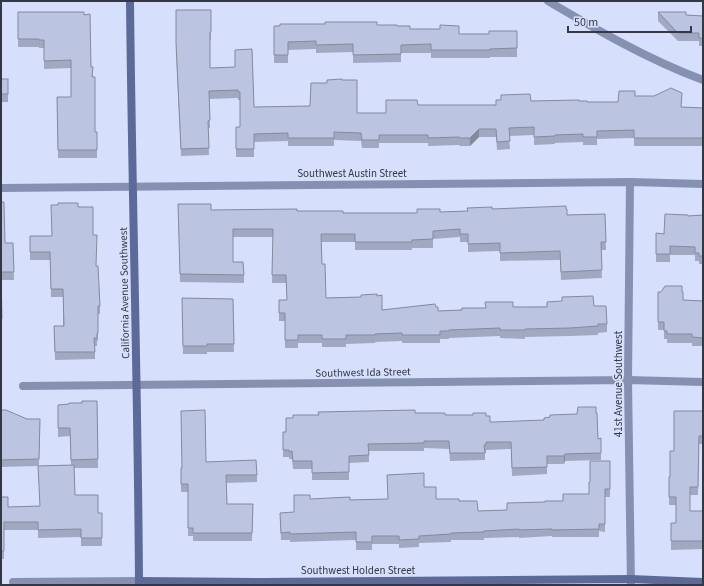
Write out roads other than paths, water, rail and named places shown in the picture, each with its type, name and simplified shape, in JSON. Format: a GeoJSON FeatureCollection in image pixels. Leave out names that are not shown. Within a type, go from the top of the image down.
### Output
{"type":"FeatureCollection","features":[{"type":"Feature","properties":{"kind":"main road","name":"California Avenue Southwest"},"geometry":{"type":"LineString","coordinates":[[130,1],[139,583]]}},
{"type":"Feature","properties":{"kind":"main road","name":"Southwest Holden Street"},"geometry":{"type":"LineString","coordinates":[[139,583],[703,582]]}},
{"type":"Feature","properties":{"kind":"street"},"geometry":{"type":"LineString","coordinates":[[548,1],[640,52],[686,74],[703,80]]}},
{"type":"Feature","properties":{"kind":"street","name":"Southwest Austin Street"},"geometry":{"type":"LineString","coordinates":[[1,188],[630,182],[703,184]]}},
{"type":"Feature","properties":{"kind":"street","name":"41st Avenue Southwest"},"geometry":{"type":"LineString","coordinates":[[630,182],[628,380],[631,582]]}},
{"type":"Feature","properties":{"kind":"street","name":"Southwest Ida Street"},"geometry":{"type":"LineString","coordinates":[[23,386],[628,380],[703,382]]}},
{"type":"Feature","properties":{"kind":"street","name":"Southwest Holden Street"},"geometry":{"type":"LineString","coordinates":[[13,582],[139,583]]}}]}
